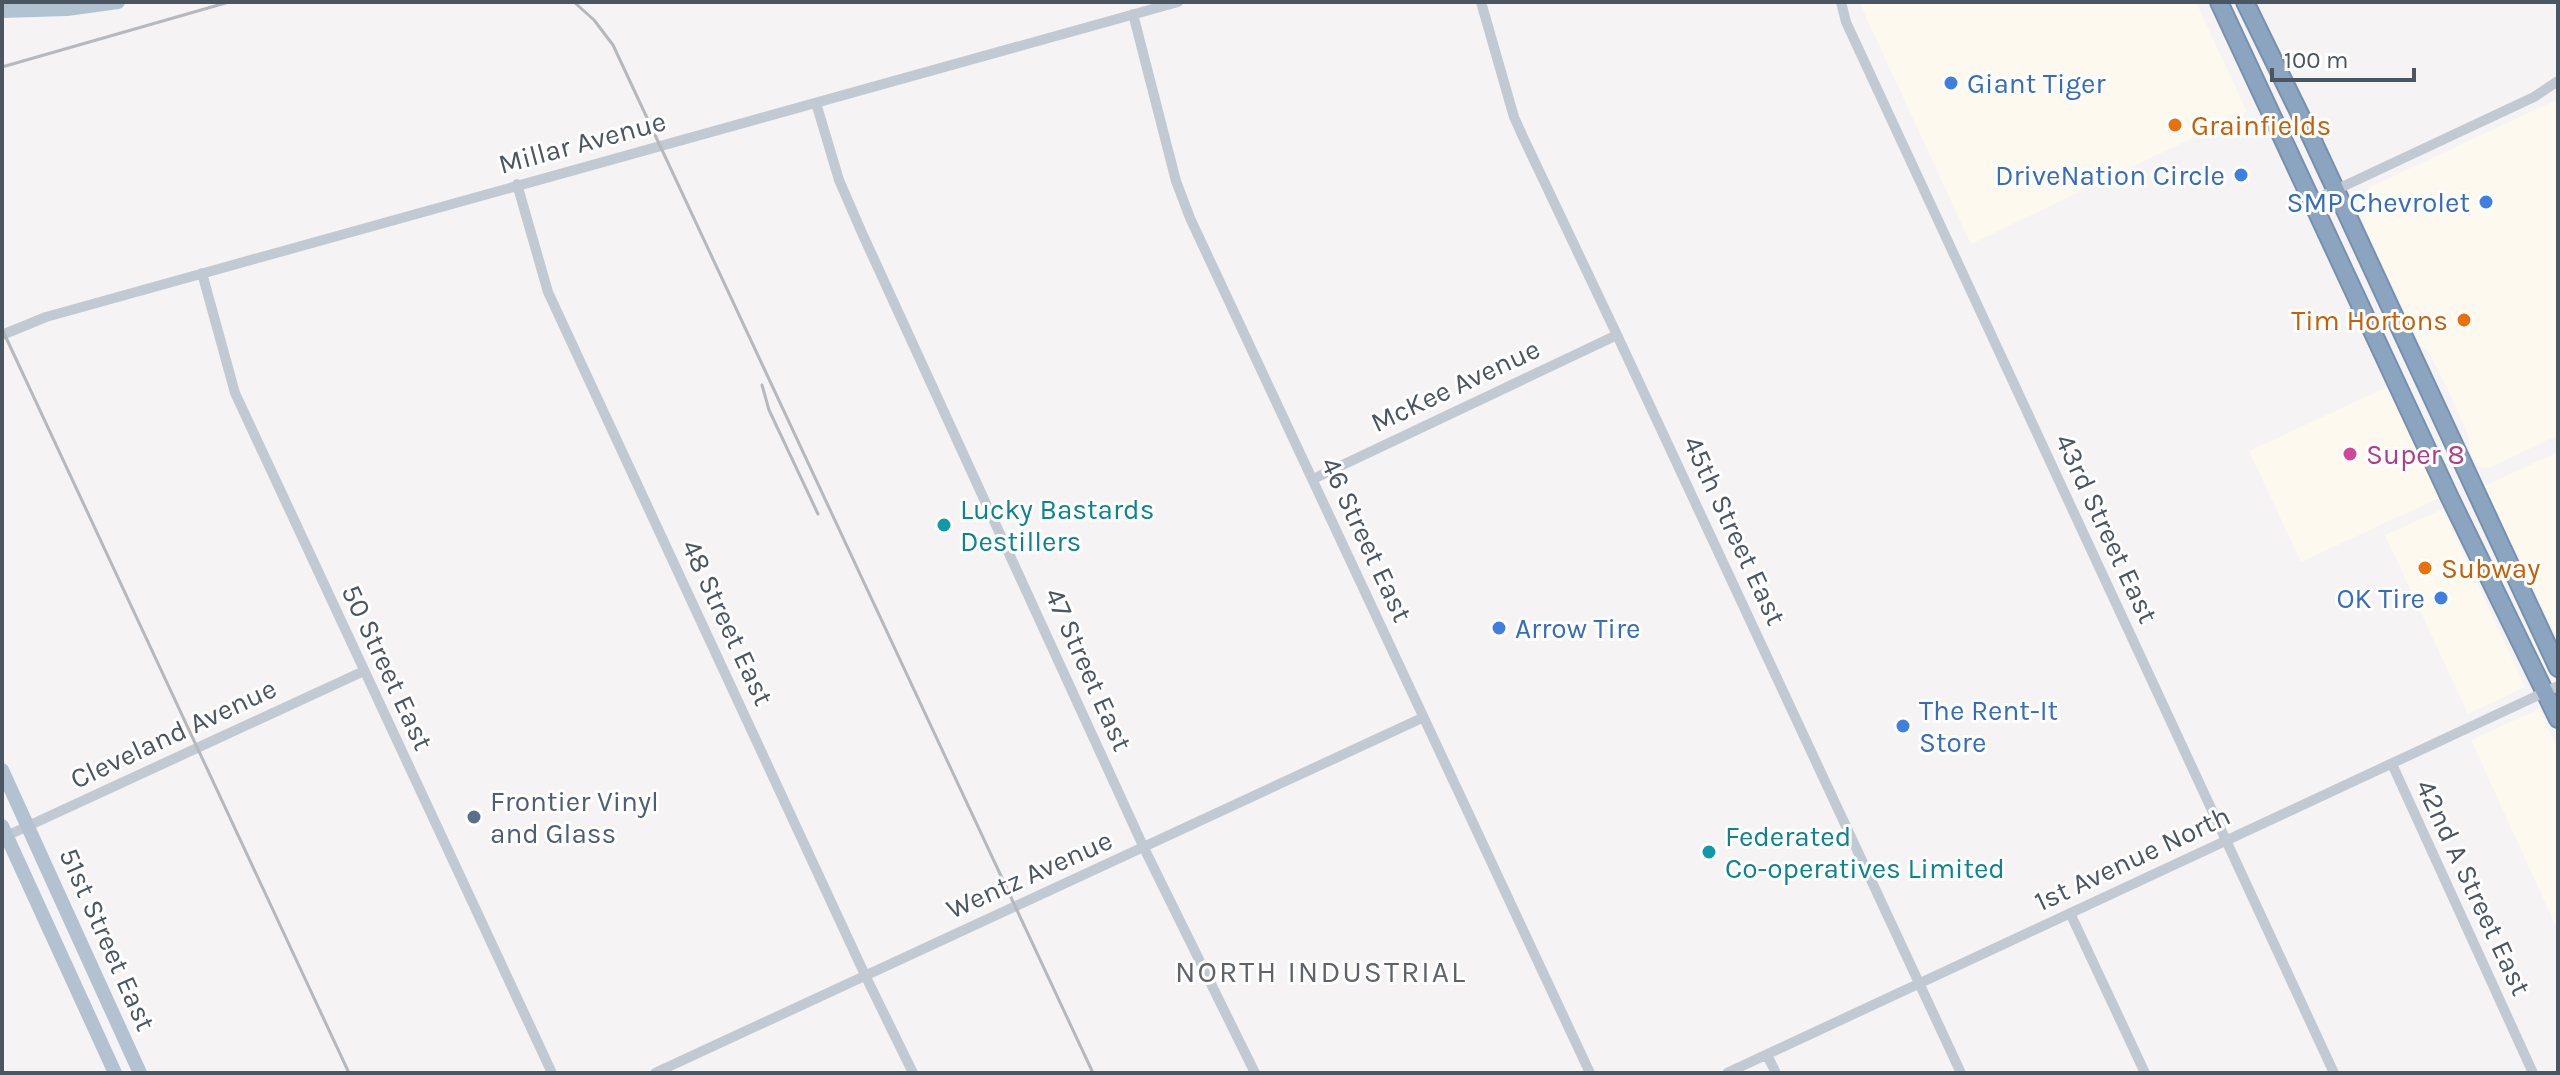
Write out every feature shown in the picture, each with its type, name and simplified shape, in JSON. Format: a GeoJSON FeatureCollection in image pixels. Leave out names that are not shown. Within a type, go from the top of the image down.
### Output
{"type":"FeatureCollection","features":[{"type":"Feature","properties":{"kind":"highway"},"geometry":{"type":"LineString","coordinates":[[2219,2],[2450,498],[2551,689],[2558,719]]}},
{"type":"Feature","properties":{"kind":"highway"},"geometry":{"type":"LineString","coordinates":[[2245,2],[2558,668]]}},
{"type":"Feature","properties":{"kind":"main road"},"geometry":{"type":"LineString","coordinates":[[2,11],[67,9],[118,2]]}},
{"type":"Feature","properties":{"kind":"main road","name":"51st Street East"},"geometry":{"type":"LineString","coordinates":[[2,770],[140,1073]]}},
{"type":"Feature","properties":{"kind":"main road","name":"51st Street East"},"geometry":{"type":"LineString","coordinates":[[4,833],[115,1073]]}},
{"type":"Feature","properties":{"kind":"street","name":"Millar Avenue"},"geometry":{"type":"LineString","coordinates":[[2,335],[46,317],[1178,2]]}},
{"type":"Feature","properties":{"kind":"street","name":"45th Street East"},"geometry":{"type":"LineString","coordinates":[[1481,2],[1514,117],[1961,1073]]}},
{"type":"Feature","properties":{"kind":"street","name":"43rd Street East"},"geometry":{"type":"LineString","coordinates":[[1841,2],[1846,22],[2334,1073]]}},
{"type":"Feature","properties":{"kind":"street","name":"46 Street East"},"geometry":{"type":"LineString","coordinates":[[1133,14],[1183,200],[1590,1073]]}},
{"type":"Feature","properties":{"kind":"street"},"geometry":{"type":"LineString","coordinates":[[2312,201],[2534,97],[2558,81]]}},
{"type":"Feature","properties":{"kind":"street","name":"47 Street East"},"geometry":{"type":"LineString","coordinates":[[816,103],[839,180],[862,233],[1144,848],[1255,1073]]}},
{"type":"Feature","properties":{"kind":"street","name":"48 Street East"},"geometry":{"type":"LineString","coordinates":[[517,184],[550,297],[913,1073]]}},
{"type":"Feature","properties":{"kind":"street","name":"50 Street East"},"geometry":{"type":"LineString","coordinates":[[202,273],[235,393],[552,1073]]}},
{"type":"Feature","properties":{"kind":"street","name":"McKee Avenue"},"geometry":{"type":"LineString","coordinates":[[1313,479],[1617,335]]}},
{"type":"Feature","properties":{"kind":"street","name":"Cleveland Avenue"},"geometry":{"type":"LineString","coordinates":[[4,833],[28,826],[364,671]]}},
{"type":"Feature","properties":{"kind":"street","name":"1st Avenue North"},"geometry":{"type":"LineString","coordinates":[[1727,1073],[2551,689]]}},
{"type":"Feature","properties":{"kind":"street","name":"Wentz Avenue"},"geometry":{"type":"LineString","coordinates":[[655,1073],[1422,718]]}},
{"type":"Feature","properties":{"kind":"street","name":"42nd A Street East"},"geometry":{"type":"LineString","coordinates":[[2392,764],[2533,1073]]}},
{"type":"Feature","properties":{"kind":"street"},"geometry":{"type":"LineString","coordinates":[[2070,913],[2145,1073]]}},
{"type":"Feature","properties":{"kind":"street"},"geometry":{"type":"LineString","coordinates":[[1767,1055],[1776,1073]]}},
{"type":"Feature","properties":{"kind":"shaded area"},"geometry":{"type":"Polygon","coordinates":[[[1859,2],[2196,2],[2247,112],[1971,244],[1859,2]]]}},
{"type":"Feature","properties":{"kind":"shaded area"},"geometry":{"type":"Polygon","coordinates":[[[2558,99],[2558,435],[2489,468],[2479,467],[2470,453],[2468,434],[2446,386],[2428,351],[2421,346],[2359,215],[2359,201],[2370,187],[2558,99]]]}},
{"type":"Feature","properties":{"kind":"shaded area"},"geometry":{"type":"Polygon","coordinates":[[[2389,386],[2441,497],[2301,562],[2249,451],[2389,386]]]}},
{"type":"Feature","properties":{"kind":"shaded area"},"geometry":{"type":"Polygon","coordinates":[[[2558,452],[2558,639],[2484,486],[2558,452]]]}},
{"type":"Feature","properties":{"kind":"shaded area"},"geometry":{"type":"Polygon","coordinates":[[[2443,509],[2525,687],[2468,714],[2385,535],[2443,509]]]}},
{"type":"Feature","properties":{"kind":"shaded area"},"geometry":{"type":"Polygon","coordinates":[[[2539,709],[2558,749],[2558,931],[2471,740],[2539,709]]]}},
{"type":"Feature","properties":{"kind":"railway"},"geometry":{"type":"LineString","coordinates":[[2,67],[229,2]]}},
{"type":"Feature","properties":{"kind":"railway"},"geometry":{"type":"LineString","coordinates":[[574,2],[594,20],[613,45],[1093,1073]]}},
{"type":"Feature","properties":{"kind":"railway"},"geometry":{"type":"LineString","coordinates":[[2,329],[349,1073]]}},
{"type":"Feature","properties":{"kind":"railway"},"geometry":{"type":"LineString","coordinates":[[762,385],[769,410],[818,514]]}},
{"type":"Feature","properties":{"kind":"place","name":"Giant Tiger"},"geometry":{"type":"Point","coordinates":[1951,83]}},
{"type":"Feature","properties":{"kind":"place","name":"Grainfields"},"geometry":{"type":"Point","coordinates":[2175,125]}},
{"type":"Feature","properties":{"kind":"place","name":"DriveNation Circle"},"geometry":{"type":"Point","coordinates":[2241,175]}},
{"type":"Feature","properties":{"kind":"place","name":"SMP Chevrolet"},"geometry":{"type":"Point","coordinates":[2486,202]}},
{"type":"Feature","properties":{"kind":"place","name":"Tim Hortons"},"geometry":{"type":"Point","coordinates":[2464,320]}},
{"type":"Feature","properties":{"kind":"place","name":"Super 8"},"geometry":{"type":"Point","coordinates":[2350,454]}},
{"type":"Feature","properties":{"kind":"place","name":"Lucky Bastards Destillers"},"geometry":{"type":"Point","coordinates":[944,525]}},
{"type":"Feature","properties":{"kind":"place","name":"Subway"},"geometry":{"type":"Point","coordinates":[2425,568]}},
{"type":"Feature","properties":{"kind":"place","name":"OK Tire"},"geometry":{"type":"Point","coordinates":[2441,598]}},
{"type":"Feature","properties":{"kind":"place","name":"Arrow Tire"},"geometry":{"type":"Point","coordinates":[1499,628]}},
{"type":"Feature","properties":{"kind":"place","name":"The Rent-It Store"},"geometry":{"type":"Point","coordinates":[1903,726]}},
{"type":"Feature","properties":{"kind":"place","name":"Frontier Vinyl and Glass"},"geometry":{"type":"Point","coordinates":[474,817]}},
{"type":"Feature","properties":{"kind":"place","name":"Federated Co-operatives Limited"},"geometry":{"type":"Point","coordinates":[1709,852]}},
{"type":"Feature","properties":{"kind":"district","name":"NORTH INDUSTRIAL"},"geometry":{"type":"Point","coordinates":[1321,972]}}]}
